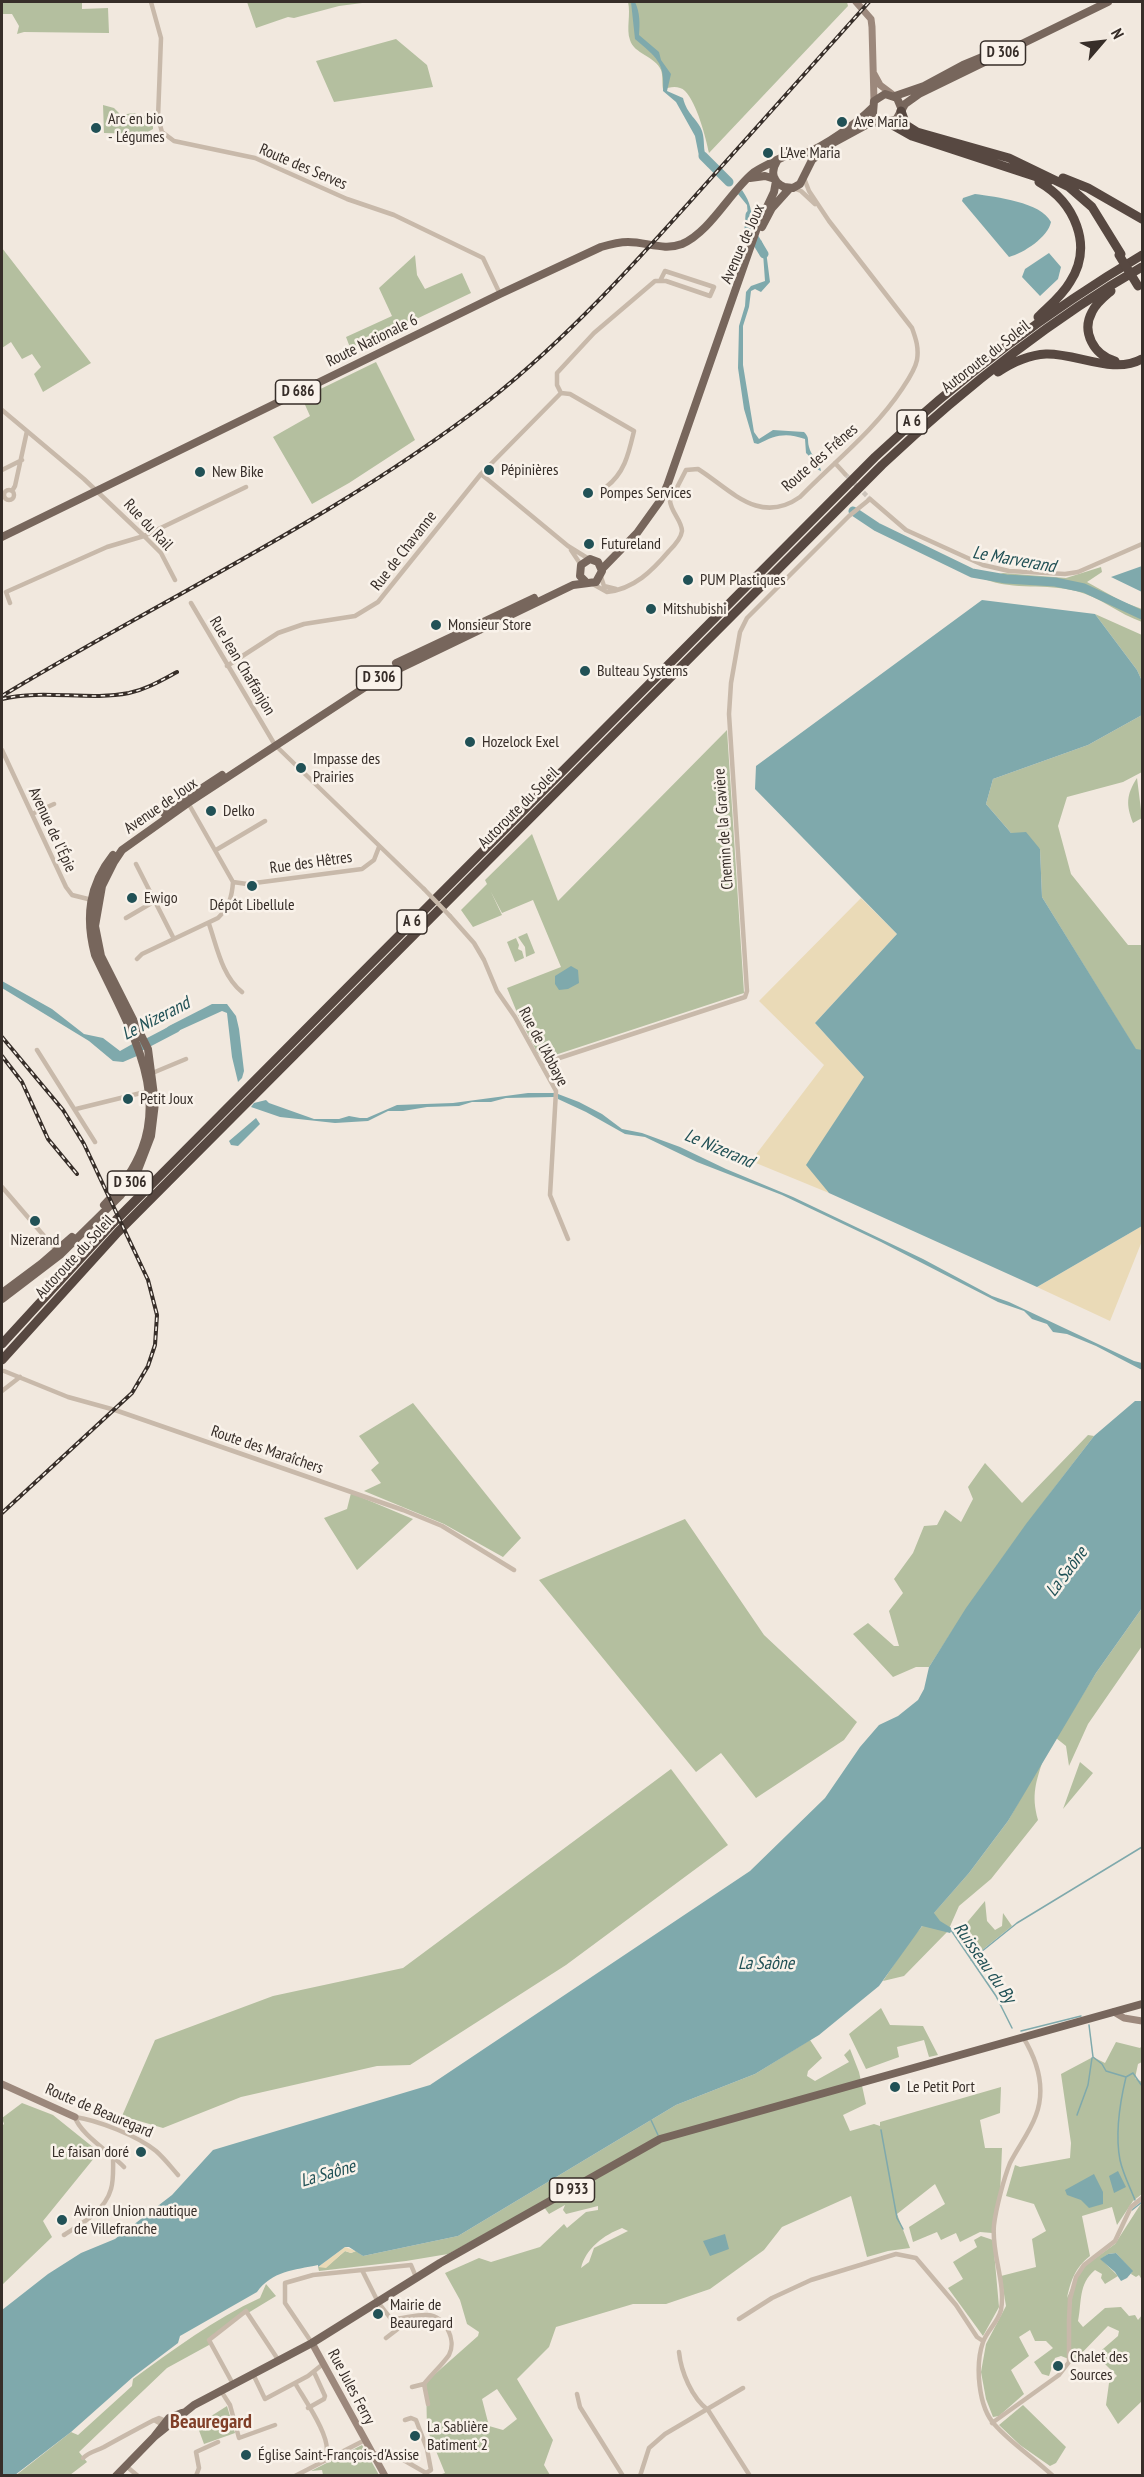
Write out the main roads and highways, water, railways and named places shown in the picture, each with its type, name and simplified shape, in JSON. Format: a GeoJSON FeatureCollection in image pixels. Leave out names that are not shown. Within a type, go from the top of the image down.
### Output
{"type":"FeatureCollection","features":[{"type":"Feature","properties":{"kind":"highway"},"geometry":{"type":"LineString","coordinates":[[902,111],[906,124],[917,132],[992,152],[1088,188],[1143,219]]}},
{"type":"Feature","properties":{"kind":"highway"},"geometry":{"type":"LineString","coordinates":[[885,122],[912,136],[1068,189],[1078,196],[1094,215],[1120,254]]}},
{"type":"Feature","properties":{"kind":"highway"},"geometry":{"type":"LineString","coordinates":[[1041,172],[1069,186],[1084,197],[1141,288]]}},
{"type":"Feature","properties":{"kind":"highway"},"geometry":{"type":"LineString","coordinates":[[1004,347],[1063,293],[1076,272],[1080,252],[1078,227],[1068,206],[1048,187],[1023,174]]}},
{"type":"Feature","properties":{"kind":"highway","name":"Autoroute du Soleil"},"geometry":{"type":"LineString","coordinates":[[2,1344],[121,1215],[843,489],[912,423],[1004,347],[1080,293],[1143,255]]}},
{"type":"Feature","properties":{"kind":"highway"},"geometry":{"type":"LineString","coordinates":[[1138,269],[1095,307],[1089,320],[1088,333],[1096,350],[1111,360],[1129,361],[1143,357]]}},
{"type":"Feature","properties":{"kind":"highway","name":"Autoroute du Soleil"},"geometry":{"type":"LineString","coordinates":[[2,1360],[92,1260],[228,1121],[903,445],[952,402],[1025,345],[1138,269]]}},
{"type":"Feature","properties":{"kind":"highway"},"geometry":{"type":"LineString","coordinates":[[952,402],[1007,366],[1031,356],[1058,355],[1119,365],[1128,365],[1143,357]]}},
{"type":"Feature","properties":{"kind":"main road","name":"D 306"},"geometry":{"type":"LineString","coordinates":[[893,95],[924,86],[1096,2]]}},
{"type":"Feature","properties":{"kind":"main road","name":"D 306"},"geometry":{"type":"LineString","coordinates":[[902,111],[919,94],[1108,2]]}},
{"type":"Feature","properties":{"kind":"main road"},"geometry":{"type":"LineString","coordinates":[[743,183],[758,176],[767,176],[791,188],[800,184],[812,160],[842,137],[860,127],[896,120],[902,111],[899,100],[893,95],[881,94],[873,105],[820,145],[795,157]]}},
{"type":"Feature","properties":{"kind":"main road"},"geometry":{"type":"LineString","coordinates":[[873,105],[874,116],[885,122]]}},
{"type":"Feature","properties":{"kind":"main road"},"geometry":{"type":"LineString","coordinates":[[775,180],[773,171],[777,161],[785,156],[795,157],[802,162],[805,175]]}},
{"type":"Feature","properties":{"kind":"main road","name":"Route Nationale 6"},"geometry":{"type":"LineString","coordinates":[[2,537],[500,294],[616,243],[630,242],[673,247],[684,243],[701,231],[756,170],[777,161]]}},
{"type":"Feature","properties":{"kind":"main road","name":"Avenue de Joux"},"geometry":{"type":"LineString","coordinates":[[274,743],[390,672],[573,585],[596,582],[660,501],[681,450],[682,441],[726,315],[740,288],[758,231],[774,192],[775,180]]}},
{"type":"Feature","properties":{"kind":"main road","name":"Avenue de Joux"},"geometry":{"type":"LineString","coordinates":[[758,231],[772,208],[791,188]]}},
{"type":"Feature","properties":{"kind":"main road","name":"Avenue de Joux"},"geometry":{"type":"LineString","coordinates":[[2,1299],[59,1253],[120,1196],[136,1175],[154,1122],[150,1074],[144,1051],[95,955],[88,920],[100,872],[114,854],[132,837],[374,675],[569,582],[580,568],[613,551],[648,512],[663,484],[677,447],[682,441]]}},
{"type":"Feature","properties":{"kind":"main road"},"geometry":{"type":"LineString","coordinates":[[592,560],[602,573]]}},
{"type":"Feature","properties":{"kind":"main road"},"geometry":{"type":"LineString","coordinates":[[580,568],[588,582]]}},
{"type":"Feature","properties":{"kind":"main road","name":"Avenue de Joux"},"geometry":{"type":"LineString","coordinates":[[2,1293],[59,1253]]}},
{"type":"Feature","properties":{"kind":"main road","name":"D 933"},"geometry":{"type":"LineString","coordinates":[[117,2475],[166,2424],[169,2418],[312,2343],[417,2277],[660,2139],[1143,2004]]}},
{"type":"Feature","properties":{"kind":"water"},"geometry":{"type":"Polygon","coordinates":[[[631,2],[635,2],[638,10],[639,35],[659,52],[661,60],[671,74],[667,91],[683,98],[687,109],[700,127],[706,156],[711,163],[708,167],[699,156],[695,136],[676,102],[663,91],[661,67],[658,61],[635,39],[631,2]]]}},
{"type":"Feature","properties":{"kind":"water"},"geometry":{"type":"Polygon","coordinates":[[[742,190],[750,207],[751,226],[749,227],[747,205],[738,194],[742,190]]]}},
{"type":"Feature","properties":{"kind":"water"},"geometry":{"type":"Polygon","coordinates":[[[975,194],[1028,205],[1046,215],[1051,222],[1049,228],[1034,244],[1009,257],[962,201],[963,198],[975,194]]]}},
{"type":"Feature","properties":{"kind":"water"},"geometry":{"type":"Polygon","coordinates":[[[761,240],[766,251],[770,282],[761,292],[755,289],[751,291],[743,326],[743,365],[754,432],[759,439],[773,430],[804,432],[821,471],[816,468],[806,453],[805,439],[781,436],[758,444],[754,443],[744,409],[738,368],[739,326],[745,306],[746,292],[751,286],[765,281],[763,253],[758,248],[761,240]]]}},
{"type":"Feature","properties":{"kind":"water"},"geometry":{"type":"Polygon","coordinates":[[[1049,253],[1061,267],[1058,279],[1040,296],[1022,277],[1025,269],[1049,253]]]}},
{"type":"Feature","properties":{"kind":"water"},"geometry":{"type":"Polygon","coordinates":[[[1142,566],[1142,592],[1111,577],[1142,566]]]}},
{"type":"Feature","properties":{"kind":"water"},"geometry":{"type":"Polygon","coordinates":[[[982,600],[1095,614],[1137,670],[1142,681],[1142,715],[1088,745],[993,779],[986,804],[1011,833],[1026,832],[1040,849],[1042,897],[1136,1049],[1142,1050],[1142,1226],[1037,1287],[829,1193],[806,1165],[864,1077],[815,1023],[897,934],[755,789],[756,766],[982,600]]]}},
{"type":"Feature","properties":{"kind":"water"},"geometry":{"type":"Polygon","coordinates":[[[571,966],[578,970],[579,983],[568,989],[559,990],[555,984],[555,976],[571,966]]]}},
{"type":"Feature","properties":{"kind":"water"},"geometry":{"type":"Polygon","coordinates":[[[2,981],[52,1009],[84,1034],[103,1038],[120,1051],[136,1042],[137,1056],[123,1062],[113,1061],[89,1041],[2,988],[2,981]]]}},
{"type":"Feature","properties":{"kind":"water"},"geometry":{"type":"Polygon","coordinates":[[[212,1004],[227,1004],[236,1016],[244,1071],[238,1082],[232,1057],[227,1013],[222,1011],[167,1036],[164,1030],[212,1004]]]}},
{"type":"Feature","properties":{"kind":"water"},"geometry":{"type":"Polygon","coordinates":[[[528,1093],[554,1093],[554,1097],[506,1098],[459,1106],[388,1111],[368,1121],[335,1123],[280,1117],[251,1107],[254,1103],[266,1100],[314,1119],[339,1119],[349,1116],[367,1118],[397,1105],[453,1103],[528,1093]]]}},
{"type":"Feature","properties":{"kind":"water"},"geometry":{"type":"Polygon","coordinates":[[[558,1094],[602,1114],[622,1129],[642,1133],[680,1147],[793,1197],[923,1259],[992,1296],[1142,1363],[1142,1370],[1096,1346],[1067,1334],[1053,1332],[1047,1324],[1032,1319],[1024,1311],[998,1302],[881,1242],[782,1195],[697,1162],[645,1137],[625,1134],[558,1099],[558,1094]]]}},
{"type":"Feature","properties":{"kind":"water"},"geometry":{"type":"Polygon","coordinates":[[[256,1118],[260,1124],[238,1146],[231,1145],[229,1141],[256,1118]]]}},
{"type":"Feature","properties":{"kind":"water","name":"La Saône"},"geometry":{"type":"Polygon","coordinates":[[[1135,1401],[1142,1401],[1142,1608],[1096,1673],[1008,1821],[969,1873],[934,1913],[940,1921],[953,1929],[950,1933],[922,1926],[879,1986],[819,2035],[755,2074],[676,2105],[458,2236],[363,2256],[345,2247],[318,2267],[318,2265],[284,2272],[269,2280],[257,2292],[180,2336],[178,2343],[133,2377],[71,2432],[15,2475],[2,2475],[2,2310],[48,2274],[81,2253],[115,2239],[172,2195],[213,2150],[430,2085],[750,1871],[825,1798],[860,1747],[879,1725],[898,1716],[918,1700],[924,1689],[929,1667],[966,1608],[1026,1524],[1094,1436],[1135,1401]]]}},
{"type":"Feature","properties":{"kind":"water"},"geometry":{"type":"Polygon","coordinates":[[[1118,2171],[1126,2187],[1114,2193],[1109,2176],[1118,2171]]]}},
{"type":"Feature","properties":{"kind":"water"},"geometry":{"type":"Polygon","coordinates":[[[1094,2174],[1103,2192],[1103,2204],[1089,2208],[1081,2200],[1067,2195],[1065,2190],[1094,2174]]]}},
{"type":"Feature","properties":{"kind":"water"},"geometry":{"type":"Polygon","coordinates":[[[725,2234],[729,2249],[710,2256],[703,2241],[725,2234]]]}},
{"type":"Feature","properties":{"kind":"water"},"geometry":{"type":"Polygon","coordinates":[[[1116,2253],[1133,2271],[1121,2281],[1115,2272],[1100,2259],[1108,2254],[1116,2253]]]}},
{"type":"Feature","properties":{"kind":"waterway","name":"Le Marverand"},"geometry":{"type":"LineString","coordinates":[[703,156],[729,182]]}},
{"type":"Feature","properties":{"kind":"waterway","name":"Le Marverand"},"geometry":{"type":"LineString","coordinates":[[750,215],[749,229],[764,254]]}},
{"type":"Feature","properties":{"kind":"waterway","name":"Le Marverand"},"geometry":{"type":"LineString","coordinates":[[853,511],[877,527],[972,573],[1006,579],[1055,582],[1084,588],[1142,615]]}},
{"type":"Feature","properties":{"kind":"waterway","name":"Le Nizerand"},"geometry":{"type":"LineString","coordinates":[[130,1052],[176,1028]]}},
{"type":"Feature","properties":{"kind":"waterway"},"geometry":{"type":"LineString","coordinates":[[971,1960],[1017,1923],[1142,1847]]}},
{"type":"Feature","properties":{"kind":"waterway","name":"Ruisseau du By"},"geometry":{"type":"LineString","coordinates":[[951,1930],[996,1996],[1012,2028]]}},
{"type":"Feature","properties":{"kind":"waterway","name":"Ruisseau du By"},"geometry":{"type":"LineString","coordinates":[[1021,2031],[1081,2016]]}},
{"type":"Feature","properties":{"kind":"waterway","name":"Ruisseau du By"},"geometry":{"type":"LineString","coordinates":[[1089,2025],[1093,2057],[1102,2064],[1106,2071],[1126,2077],[1133,2073],[1142,2086]]}},
{"type":"Feature","properties":{"kind":"waterway"},"geometry":{"type":"LineString","coordinates":[[1077,2115],[1088,2085],[1092,2058]]}},
{"type":"Feature","properties":{"kind":"waterway"},"geometry":{"type":"LineString","coordinates":[[1126,2077],[1118,2140],[1120,2160],[1135,2200]]}},
{"type":"Feature","properties":{"kind":"waterway"},"geometry":{"type":"LineString","coordinates":[[651,2120],[658,2135]]}},
{"type":"Feature","properties":{"kind":"waterway"},"geometry":{"type":"LineString","coordinates":[[881,2130],[897,2218],[903,2229]]}},
{"type":"Feature","properties":{"kind":"waterway"},"geometry":{"type":"LineString","coordinates":[[1132,2210],[1142,2202]]}},
{"type":"Feature","properties":{"kind":"tunnel"},"geometry":{"type":"LineString","coordinates":[[845,474],[870,499]]}},
{"type":"Feature","properties":{"kind":"railway"},"geometry":{"type":"LineString","coordinates":[[2,696],[372,482],[431,443],[488,401],[546,352],[627,271],[869,2]]}},
{"type":"Feature","properties":{"kind":"railway"},"geometry":{"type":"LineString","coordinates":[[2,699],[34,695],[98,696],[129,693],[148,687],[177,672]]}},
{"type":"Feature","properties":{"kind":"railway"},"geometry":{"type":"LineString","coordinates":[[2,1037],[63,1110],[84,1144],[148,1280],[157,1315],[155,1345],[148,1366],[132,1393],[2,1513]]}},
{"type":"Feature","properties":{"kind":"railway"},"geometry":{"type":"LineString","coordinates":[[2,1056],[22,1082],[48,1139],[77,1174]]}},
{"type":"Feature","properties":{"kind":"place","name":"Ave Maria"},"geometry":{"type":"Point","coordinates":[842,122]}},
{"type":"Feature","properties":{"kind":"place","name":"Arc en bio - Légumes"},"geometry":{"type":"Point","coordinates":[96,128]}},
{"type":"Feature","properties":{"kind":"place","name":"L'Ave Maria"},"geometry":{"type":"Point","coordinates":[768,153]}},
{"type":"Feature","properties":{"kind":"place","name":"Pépinières"},"geometry":{"type":"Point","coordinates":[489,470]}},
{"type":"Feature","properties":{"kind":"place","name":"New Bike"},"geometry":{"type":"Point","coordinates":[200,472]}},
{"type":"Feature","properties":{"kind":"place","name":"Pompes Services"},"geometry":{"type":"Point","coordinates":[588,493]}},
{"type":"Feature","properties":{"kind":"place","name":"Futureland"},"geometry":{"type":"Point","coordinates":[589,544]}},
{"type":"Feature","properties":{"kind":"place","name":"PUM Plastiques"},"geometry":{"type":"Point","coordinates":[688,580]}},
{"type":"Feature","properties":{"kind":"place","name":"Mitshubishi"},"geometry":{"type":"Point","coordinates":[651,609]}},
{"type":"Feature","properties":{"kind":"place","name":"Monsieur Store"},"geometry":{"type":"Point","coordinates":[436,625]}},
{"type":"Feature","properties":{"kind":"place","name":"Bulteau Systems"},"geometry":{"type":"Point","coordinates":[585,671]}},
{"type":"Feature","properties":{"kind":"place","name":"Hozelock Exel"},"geometry":{"type":"Point","coordinates":[470,742]}},
{"type":"Feature","properties":{"kind":"place","name":"Impasse des Prairies"},"geometry":{"type":"Point","coordinates":[301,768]}},
{"type":"Feature","properties":{"kind":"place","name":"Delko"},"geometry":{"type":"Point","coordinates":[211,811]}},
{"type":"Feature","properties":{"kind":"place","name":"Dépôt Libellule"},"geometry":{"type":"Point","coordinates":[252,886]}},
{"type":"Feature","properties":{"kind":"place","name":"Ewigo"},"geometry":{"type":"Point","coordinates":[132,898]}},
{"type":"Feature","properties":{"kind":"place","name":"Petit Joux"},"geometry":{"type":"Point","coordinates":[128,1099]}},
{"type":"Feature","properties":{"kind":"place","name":"Nizerand"},"geometry":{"type":"Point","coordinates":[35,1221]}},
{"type":"Feature","properties":{"kind":"place","name":"Le Petit Port"},"geometry":{"type":"Point","coordinates":[895,2087]}},
{"type":"Feature","properties":{"kind":"place","name":"Le faisan doré"},"geometry":{"type":"Point","coordinates":[141,2152]}},
{"type":"Feature","properties":{"kind":"place","name":"Aviron Union nautique de Villefranche"},"geometry":{"type":"Point","coordinates":[62,2220]}},
{"type":"Feature","properties":{"kind":"place","name":"Mairie de Beauregard"},"geometry":{"type":"Point","coordinates":[378,2314]}},
{"type":"Feature","properties":{"kind":"place","name":"Chalet des Sources"},"geometry":{"type":"Point","coordinates":[1058,2366]}},
{"type":"Feature","properties":{"kind":"place","name":"La Sablière Batiment 2"},"geometry":{"type":"Point","coordinates":[415,2436]}},
{"type":"Feature","properties":{"kind":"place","name":"Église Saint-François-d'Assise"},"geometry":{"type":"Point","coordinates":[246,2455]}},
{"type":"Feature","properties":{"kind":"district","name":"Beauregard"},"geometry":{"type":"Point","coordinates":[211,2422]}}]}
